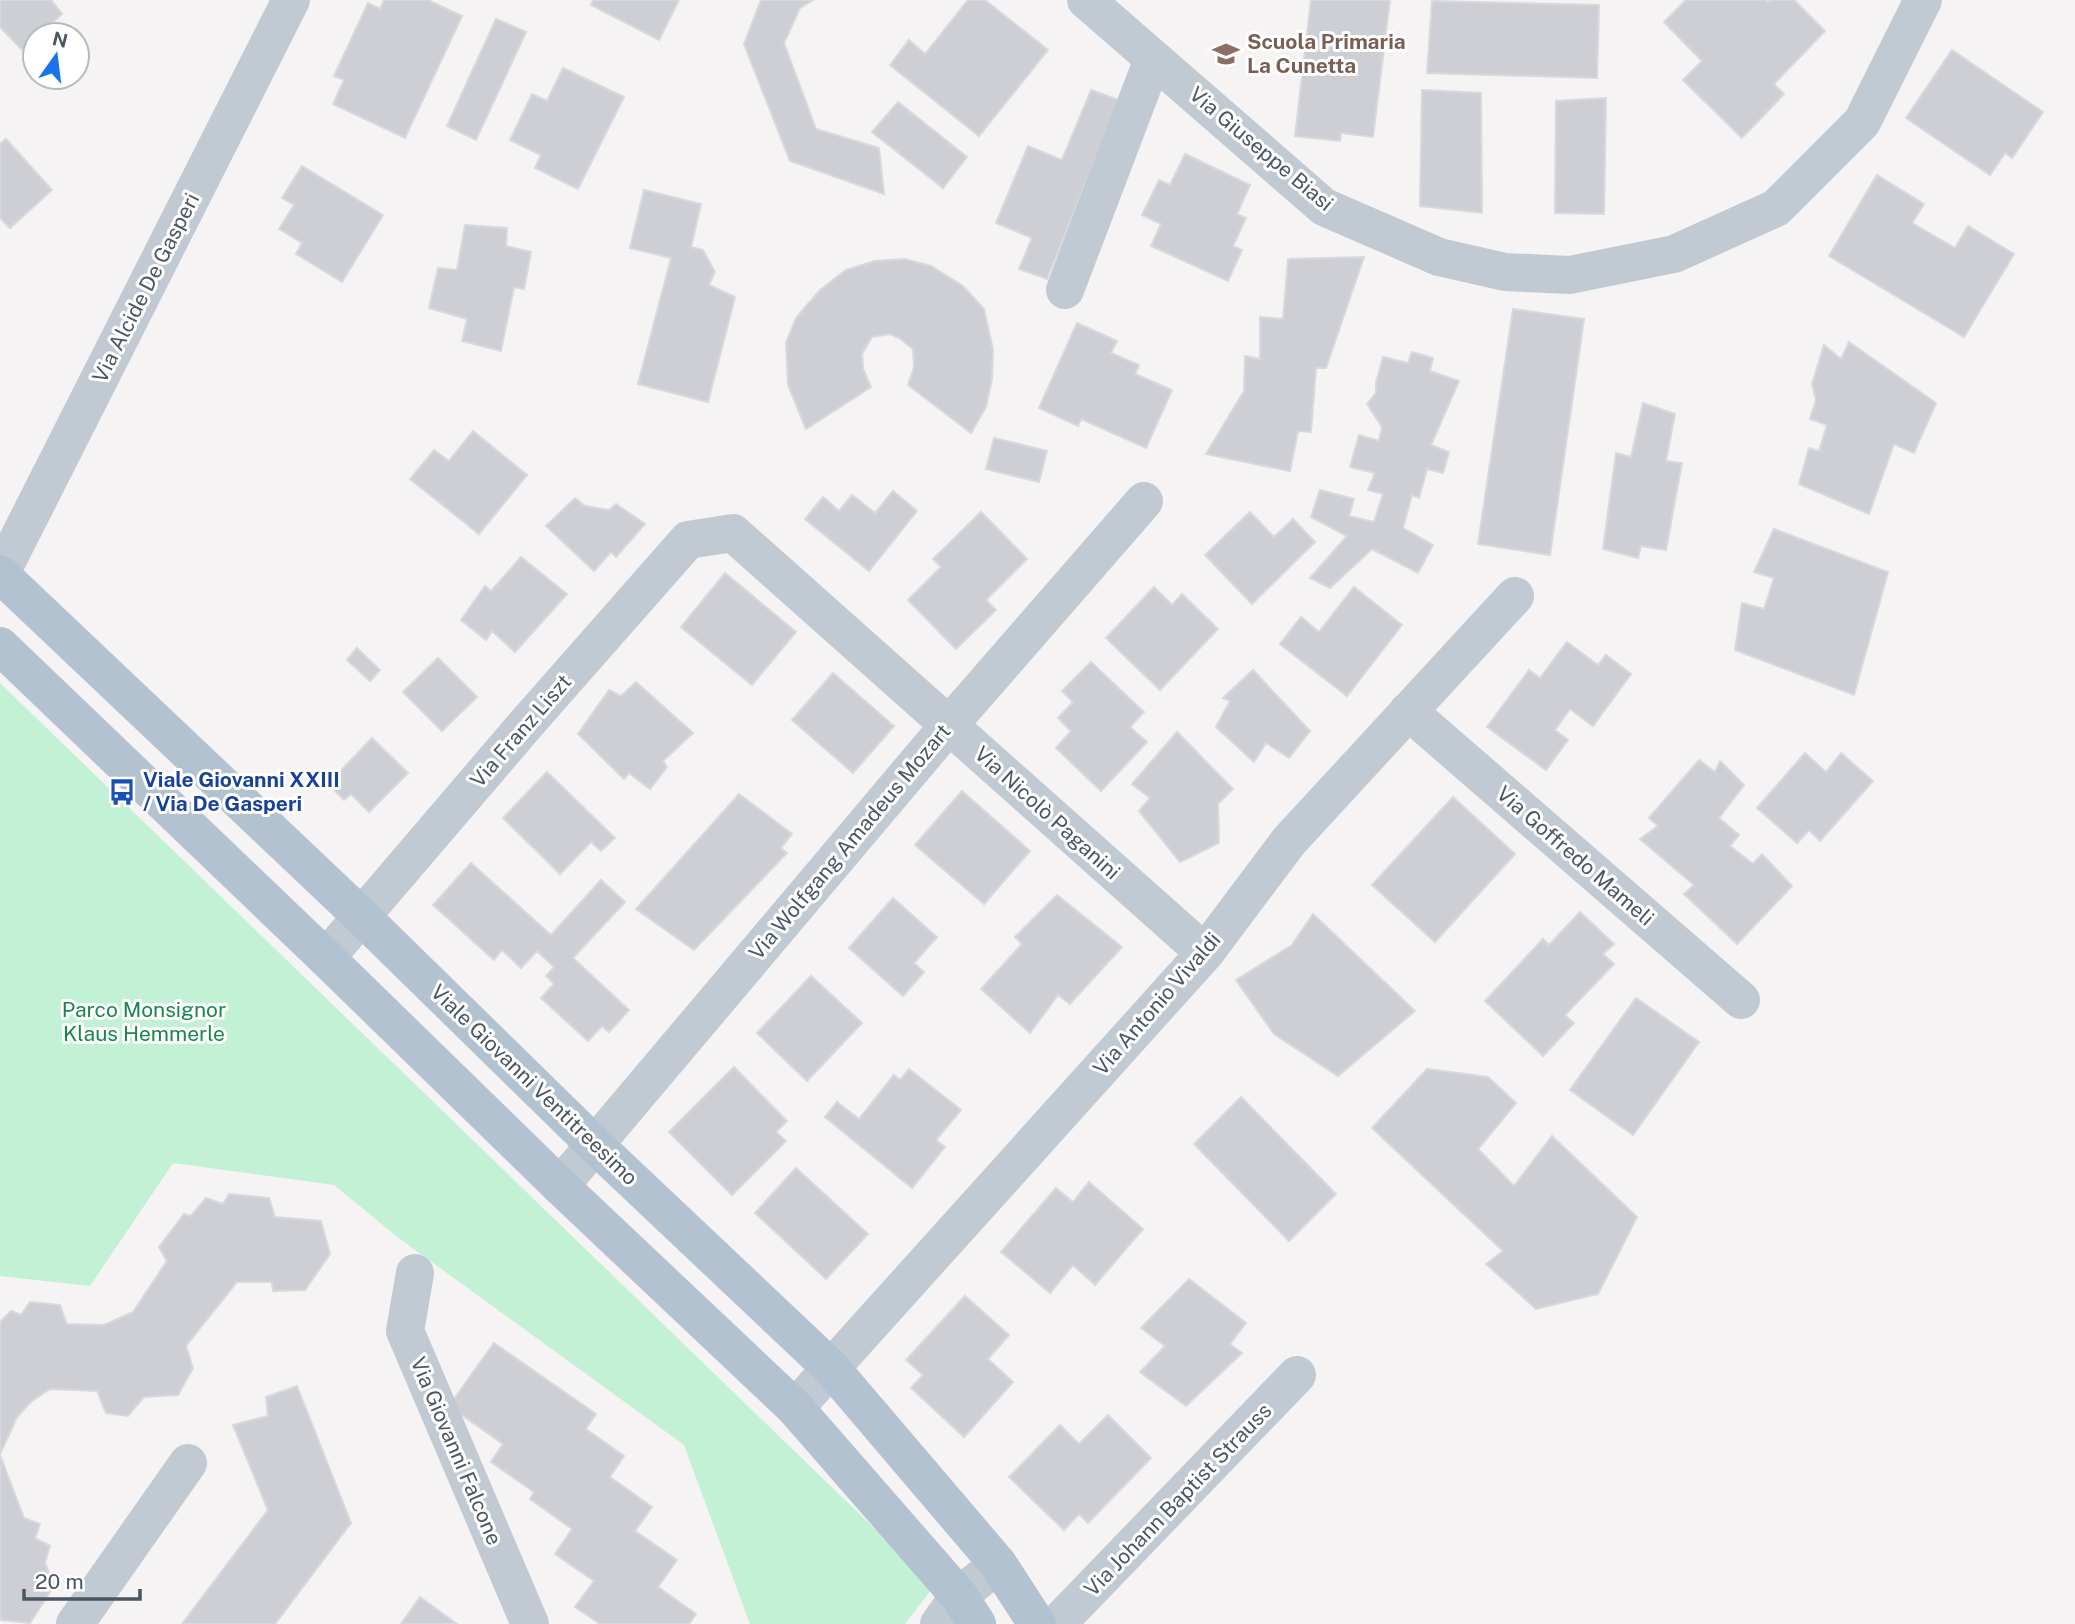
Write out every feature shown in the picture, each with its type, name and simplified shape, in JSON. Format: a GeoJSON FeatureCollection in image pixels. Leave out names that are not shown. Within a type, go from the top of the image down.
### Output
{"type":"FeatureCollection","features":[{"type":"Feature","properties":{"kind":"main road","name":"Viale Giovanni Ventitreesimo"},"geometry":{"type":"LineString","coordinates":[[0,575],[362,917],[596,1146],[831,1368],[998,1564],[1037,1624]]}},
{"type":"Feature","properties":{"kind":"main road"},"geometry":{"type":"LineString","coordinates":[[0,646],[560,1186],[795,1408],[958,1615]]}},
{"type":"Feature","properties":{"kind":"street","name":"Via Alcide De Gasperi"},"geometry":{"type":"LineString","coordinates":[[0,575],[291,0]]}},
{"type":"Feature","properties":{"kind":"street","name":"Via Giuseppe Biasi"},"geometry":{"type":"LineString","coordinates":[[1086,0],[1324,207],[1439,257],[1505,272],[1570,275],[1674,254],[1776,208],[1862,122],[1923,0]]}},
{"type":"Feature","properties":{"kind":"street"},"geometry":{"type":"LineString","coordinates":[[1065,290],[1153,59]]}},
{"type":"Feature","properties":{"kind":"street","name":"Via Wolfgang Amadeus Mozart"},"geometry":{"type":"LineString","coordinates":[[560,1186],[949,725],[1144,501]]}},
{"type":"Feature","properties":{"kind":"street","name":"Via Nicolò Paganini"},"geometry":{"type":"LineString","coordinates":[[733,533],[1205,953]]}},
{"type":"Feature","properties":{"kind":"street","name":"Via Franz Liszt"},"geometry":{"type":"LineString","coordinates":[[326,958],[535,713],[688,540],[733,533]]}},
{"type":"Feature","properties":{"kind":"street","name":"Via Antonio Vivaldi"},"geometry":{"type":"LineString","coordinates":[[795,1408],[1205,953],[1289,841],[1515,596]]}},
{"type":"Feature","properties":{"kind":"street","name":"Via Goffredo Mameli"},"geometry":{"type":"LineString","coordinates":[[1408,711],[1741,1000]]}},
{"type":"Feature","properties":{"kind":"street","name":"Via Giovanni Falcone"},"geometry":{"type":"LineString","coordinates":[[415,1273],[405,1331],[530,1624]]}},
{"type":"Feature","properties":{"kind":"street","name":"Via Johann Baptist Strauss"},"geometry":{"type":"LineString","coordinates":[[1058,1624],[1297,1374]]}},
{"type":"Feature","properties":{"kind":"street"},"geometry":{"type":"LineString","coordinates":[[75,1624],[188,1463]]}},
{"type":"Feature","properties":{"kind":"street"},"geometry":{"type":"LineString","coordinates":[[958,1615],[998,1564]]}},
{"type":"Feature","properties":{"kind":"green space","name":"Parco Monsignor Klaus Hemmerle"},"geometry":{"type":"Polygon","coordinates":[[[0,683],[934,1586],[905,1624],[750,1624],[684,1445],[400,1239],[334,1185],[173,1163],[90,1286],[0,1276],[0,683]]]}},
{"type":"Feature","properties":{"kind":"building"},"geometry":{"type":"Polygon","coordinates":[[[0,0],[51,0],[62,14],[54,21],[21,21],[21,49],[0,27],[0,0]]]}},
{"type":"Feature","properties":{"kind":"building"},"geometry":{"type":"Polygon","coordinates":[[[384,0],[428,0],[462,16],[405,138],[333,104],[344,80],[334,76],[368,3],[380,9],[384,0]]]}},
{"type":"Feature","properties":{"kind":"building"},"geometry":{"type":"Polygon","coordinates":[[[593,0],[679,0],[659,40],[591,5],[593,0]]]}},
{"type":"Feature","properties":{"kind":"building"},"geometry":{"type":"Polygon","coordinates":[[[761,0],[813,0],[800,8],[784,43],[816,129],[879,148],[884,194],[790,161],[744,44],[761,0]]]}},
{"type":"Feature","properties":{"kind":"building"},"geometry":{"type":"Polygon","coordinates":[[[968,0],[985,0],[1048,50],[979,136],[890,65],[909,40],[925,54],[968,0]]]}},
{"type":"Feature","properties":{"kind":"building"},"geometry":{"type":"Polygon","coordinates":[[[1311,0],[1390,0],[1373,137],[1341,133],[1340,141],[1295,136],[1311,0]]]}},
{"type":"Feature","properties":{"kind":"building"},"geometry":{"type":"Polygon","coordinates":[[[1686,0],[1794,0],[1825,31],[1774,84],[1784,94],[1742,138],[1683,80],[1702,61],[1664,22],[1686,0]]]}},
{"type":"Feature","properties":{"kind":"building"},"geometry":{"type":"Polygon","coordinates":[[[1432,1],[1599,5],[1597,78],[1427,73],[1432,1]]]}},
{"type":"Feature","properties":{"kind":"building"},"geometry":{"type":"Polygon","coordinates":[[[496,19],[526,32],[476,140],[447,126],[496,19]]]}},
{"type":"Feature","properties":{"kind":"building"},"geometry":{"type":"Polygon","coordinates":[[[1952,50],[2043,112],[2012,158],[2005,153],[1990,175],[1906,118],[1952,50]]]}},
{"type":"Feature","properties":{"kind":"building"},"geometry":{"type":"Polygon","coordinates":[[[563,68],[624,97],[578,189],[535,168],[541,155],[510,140],[532,94],[547,101],[563,68]]]}},
{"type":"Feature","properties":{"kind":"building"},"geometry":{"type":"Polygon","coordinates":[[[1091,90],[1119,100],[1047,279],[1019,269],[1032,238],[996,223],[1028,146],[1062,160],[1091,90]]]}},
{"type":"Feature","properties":{"kind":"building"},"geometry":{"type":"Polygon","coordinates":[[[1422,90],[1481,93],[1482,213],[1420,206],[1422,90]]]}},
{"type":"Feature","properties":{"kind":"building"},"geometry":{"type":"Polygon","coordinates":[[[1606,98],[1604,214],[1555,213],[1556,101],[1606,98]]]}},
{"type":"Feature","properties":{"kind":"building"},"geometry":{"type":"Polygon","coordinates":[[[898,102],[967,157],[943,188],[872,132],[898,102]]]}},
{"type":"Feature","properties":{"kind":"building"},"geometry":{"type":"Polygon","coordinates":[[[6,139],[52,190],[10,228],[0,218],[0,144],[6,139]]]}},
{"type":"Feature","properties":{"kind":"building"},"geometry":{"type":"Polygon","coordinates":[[[1185,154],[1250,185],[1237,214],[1246,218],[1233,246],[1242,250],[1228,281],[1151,246],[1161,224],[1142,215],[1159,180],[1170,185],[1185,154]]]}},
{"type":"Feature","properties":{"kind":"building"},"geometry":{"type":"Polygon","coordinates":[[[302,166],[383,215],[342,282],[296,254],[302,243],[279,229],[294,205],[282,198],[302,166]]]}},
{"type":"Feature","properties":{"kind":"building"},"geometry":{"type":"Polygon","coordinates":[[[1877,175],[1924,204],[1912,223],[1955,248],[1968,226],[2014,254],[1964,337],[1829,256],[1877,175]]]}},
{"type":"Feature","properties":{"kind":"building"},"geometry":{"type":"Polygon","coordinates":[[[644,190],[701,204],[691,247],[703,250],[715,272],[709,285],[735,297],[708,402],[638,384],[671,258],[630,248],[644,190]]]}},
{"type":"Feature","properties":{"kind":"building"},"geometry":{"type":"Polygon","coordinates":[[[465,225],[507,228],[506,246],[531,252],[524,289],[514,287],[501,351],[462,341],[467,319],[429,308],[438,268],[457,270],[465,225]]]}},
{"type":"Feature","properties":{"kind":"building"},"geometry":{"type":"Polygon","coordinates":[[[1364,257],[1326,368],[1316,368],[1311,432],[1298,431],[1290,471],[1206,454],[1244,391],[1245,356],[1260,359],[1260,317],[1283,319],[1288,259],[1364,257]]]}},
{"type":"Feature","properties":{"kind":"building"},"geometry":{"type":"Polygon","coordinates":[[[905,259],[931,266],[963,286],[984,309],[993,350],[992,379],[986,407],[971,433],[908,385],[914,367],[913,349],[890,334],[872,337],[862,354],[863,369],[871,387],[806,429],[788,385],[786,343],[796,318],[819,291],[846,270],[875,261],[905,259]]]}},
{"type":"Feature","properties":{"kind":"building"},"geometry":{"type":"Polygon","coordinates":[[[1513,309],[1584,319],[1550,555],[1478,544],[1513,309]]]}},
{"type":"Feature","properties":{"kind":"building"},"geometry":{"type":"Polygon","coordinates":[[[1077,323],[1117,341],[1111,353],[1139,365],[1135,374],[1172,390],[1146,448],[1081,419],[1078,426],[1039,408],[1077,323]]]}},
{"type":"Feature","properties":{"kind":"building"},"geometry":{"type":"Polygon","coordinates":[[[1849,342],[1936,403],[1914,453],[1894,444],[1869,514],[1799,484],[1809,448],[1819,451],[1827,425],[1810,419],[1816,400],[1812,384],[1824,345],[1841,359],[1849,342]]]}},
{"type":"Feature","properties":{"kind":"building"},"geometry":{"type":"Polygon","coordinates":[[[1412,352],[1433,358],[1430,371],[1459,381],[1431,445],[1449,452],[1443,473],[1427,469],[1419,498],[1412,495],[1403,528],[1433,545],[1418,573],[1372,549],[1330,588],[1310,578],[1347,536],[1311,517],[1320,490],[1354,499],[1349,516],[1374,522],[1383,494],[1368,490],[1375,473],[1350,467],[1359,435],[1379,441],[1382,427],[1367,404],[1376,393],[1383,357],[1408,363],[1412,352]]]}},
{"type":"Feature","properties":{"kind":"building"},"geometry":{"type":"Polygon","coordinates":[[[1643,403],[1675,414],[1666,461],[1682,463],[1666,550],[1641,546],[1638,558],[1603,549],[1616,453],[1631,457],[1643,403]]]}},
{"type":"Feature","properties":{"kind":"building"},"geometry":{"type":"Polygon","coordinates":[[[473,431],[527,475],[479,534],[410,479],[434,450],[449,461],[473,431]]]}},
{"type":"Feature","properties":{"kind":"building"},"geometry":{"type":"Polygon","coordinates":[[[994,438],[1047,451],[1039,482],[986,469],[994,438]]]}},
{"type":"Feature","properties":{"kind":"building"},"geometry":{"type":"Polygon","coordinates":[[[893,491],[917,511],[869,571],[805,519],[823,497],[839,511],[852,495],[875,513],[893,491]]]}},
{"type":"Feature","properties":{"kind":"building"},"geometry":{"type":"Polygon","coordinates":[[[575,498],[585,506],[609,510],[616,504],[645,524],[616,557],[611,552],[594,571],[546,526],[575,498]]]}},
{"type":"Feature","properties":{"kind":"building"},"geometry":{"type":"Polygon","coordinates":[[[981,512],[1027,559],[986,600],[996,610],[956,649],[908,600],[941,567],[933,559],[981,512]]]}},
{"type":"Feature","properties":{"kind":"building"},"geometry":{"type":"Polygon","coordinates":[[[1250,512],[1274,537],[1293,519],[1315,542],[1252,604],[1205,555],[1250,512]]]}},
{"type":"Feature","properties":{"kind":"building"},"geometry":{"type":"Polygon","coordinates":[[[1774,529],[1888,572],[1854,695],[1735,650],[1742,603],[1764,609],[1774,578],[1754,572],[1774,529]]]}},
{"type":"Feature","properties":{"kind":"building"},"geometry":{"type":"Polygon","coordinates":[[[521,557],[567,594],[515,652],[492,631],[486,640],[461,620],[485,586],[491,591],[521,557]]]}},
{"type":"Feature","properties":{"kind":"building"},"geometry":{"type":"Polygon","coordinates":[[[725,573],[796,632],[752,685],[681,627],[725,573]]]}},
{"type":"Feature","properties":{"kind":"building"},"geometry":{"type":"Polygon","coordinates":[[[1154,587],[1172,605],[1182,594],[1218,629],[1160,690],[1106,638],[1154,587]]]}},
{"type":"Feature","properties":{"kind":"building"},"geometry":{"type":"Polygon","coordinates":[[[1354,587],[1402,625],[1347,696],[1280,644],[1301,617],[1319,632],[1354,587]]]}},
{"type":"Feature","properties":{"kind":"building"},"geometry":{"type":"Polygon","coordinates":[[[1567,642],[1598,665],[1606,655],[1631,674],[1593,726],[1570,709],[1555,730],[1568,740],[1546,770],[1487,727],[1529,670],[1540,678],[1567,642]]]}},
{"type":"Feature","properties":{"kind":"building"},"geometry":{"type":"Polygon","coordinates":[[[357,648],[380,670],[370,681],[347,660],[357,648]]]}},
{"type":"Feature","properties":{"kind":"building"},"geometry":{"type":"Polygon","coordinates":[[[438,658],[477,697],[442,731],[403,692],[438,658]]]}},
{"type":"Feature","properties":{"kind":"building"},"geometry":{"type":"Polygon","coordinates":[[[1091,662],[1144,712],[1130,727],[1147,742],[1101,791],[1056,748],[1071,731],[1058,718],[1073,702],[1062,691],[1091,662]]]}},
{"type":"Feature","properties":{"kind":"building"},"geometry":{"type":"Polygon","coordinates":[[[1253,670],[1310,731],[1289,758],[1266,743],[1254,762],[1216,727],[1230,701],[1223,698],[1253,670]]]}},
{"type":"Feature","properties":{"kind":"building"},"geometry":{"type":"Polygon","coordinates":[[[833,673],[894,726],[853,773],[792,720],[833,673]]]}},
{"type":"Feature","properties":{"kind":"building"},"geometry":{"type":"Polygon","coordinates":[[[636,682],[693,733],[663,761],[667,767],[650,789],[629,773],[624,779],[578,734],[609,690],[621,696],[636,682]]]}},
{"type":"Feature","properties":{"kind":"building"},"geometry":{"type":"Polygon","coordinates":[[[1177,732],[1233,789],[1218,804],[1219,843],[1180,862],[1139,811],[1150,798],[1132,784],[1177,732]]]}},
{"type":"Feature","properties":{"kind":"building"},"geometry":{"type":"Polygon","coordinates":[[[372,738],[408,773],[369,812],[351,794],[344,800],[328,784],[372,738]]]}},
{"type":"Feature","properties":{"kind":"building"},"geometry":{"type":"Polygon","coordinates":[[[1805,753],[1826,772],[1841,753],[1873,781],[1820,841],[1809,830],[1797,843],[1757,808],[1805,753]]]}},
{"type":"Feature","properties":{"kind":"building"},"geometry":{"type":"Polygon","coordinates":[[[1699,760],[1715,772],[1720,761],[1744,785],[1719,818],[1739,835],[1730,846],[1753,864],[1762,854],[1792,886],[1737,944],[1684,894],[1694,885],[1640,839],[1658,826],[1649,818],[1699,760]]]}},
{"type":"Feature","properties":{"kind":"building"},"geometry":{"type":"Polygon","coordinates":[[[547,772],[615,838],[601,851],[591,842],[560,874],[503,818],[547,772]]]}},
{"type":"Feature","properties":{"kind":"building"},"geometry":{"type":"Polygon","coordinates":[[[962,791],[1030,851],[984,904],[915,845],[962,791]]]}},
{"type":"Feature","properties":{"kind":"building"},"geometry":{"type":"Polygon","coordinates":[[[739,794],[792,834],[781,848],[787,853],[694,950],[636,909],[739,794]]]}},
{"type":"Feature","properties":{"kind":"building"},"geometry":{"type":"Polygon","coordinates":[[[1453,797],[1515,854],[1435,942],[1372,885],[1453,797]]]}},
{"type":"Feature","properties":{"kind":"building"},"geometry":{"type":"Polygon","coordinates":[[[471,863],[551,935],[601,880],[625,902],[573,958],[629,1010],[609,1032],[602,1026],[588,1041],[541,998],[554,984],[546,976],[554,967],[537,951],[521,968],[502,950],[494,960],[433,905],[471,863]]]}},
{"type":"Feature","properties":{"kind":"building"},"geometry":{"type":"Polygon","coordinates":[[[1057,895],[1122,947],[1070,1004],[1058,995],[1030,1033],[981,989],[1022,944],[1015,937],[1057,895]]]}},
{"type":"Feature","properties":{"kind":"building"},"geometry":{"type":"Polygon","coordinates":[[[893,898],[937,937],[914,963],[924,972],[903,996],[849,948],[893,898]]]}},
{"type":"Feature","properties":{"kind":"building"},"geometry":{"type":"Polygon","coordinates":[[[1580,912],[1614,944],[1603,954],[1614,964],[1565,1015],[1574,1023],[1543,1056],[1485,1001],[1543,939],[1549,945],[1580,912]]]}},
{"type":"Feature","properties":{"kind":"building"},"geometry":{"type":"Polygon","coordinates":[[[1313,914],[1415,1011],[1338,1076],[1274,1034],[1236,980],[1292,945],[1313,914]]]}},
{"type":"Feature","properties":{"kind":"building"},"geometry":{"type":"Polygon","coordinates":[[[811,976],[862,1023],[807,1081],[757,1033],[811,976]]]}},
{"type":"Feature","properties":{"kind":"building"},"geometry":{"type":"Polygon","coordinates":[[[1636,998],[1699,1042],[1633,1135],[1570,1090],[1636,998]]]}},
{"type":"Feature","properties":{"kind":"building"},"geometry":{"type":"Polygon","coordinates":[[[734,1067],[787,1121],[776,1132],[786,1141],[732,1195],[669,1132],[734,1067]]]}},
{"type":"Feature","properties":{"kind":"building"},"geometry":{"type":"Polygon","coordinates":[[[909,1069],[961,1110],[936,1140],[945,1147],[912,1188],[825,1117],[837,1102],[859,1119],[894,1075],[900,1080],[909,1069]]]}},
{"type":"Feature","properties":{"kind":"building"},"geometry":{"type":"Polygon","coordinates":[[[1427,1069],[1488,1077],[1516,1103],[1478,1149],[1514,1186],[1552,1136],[1637,1217],[1598,1294],[1536,1309],[1486,1264],[1503,1251],[1372,1128],[1427,1069]]]}},
{"type":"Feature","properties":{"kind":"building"},"geometry":{"type":"Polygon","coordinates":[[[1241,1097],[1336,1194],[1289,1241],[1194,1144],[1241,1097]]]}},
{"type":"Feature","properties":{"kind":"building"},"geometry":{"type":"Polygon","coordinates":[[[796,1168],[868,1234],[826,1279],[755,1213],[796,1168]]]}},
{"type":"Feature","properties":{"kind":"building"},"geometry":{"type":"Polygon","coordinates":[[[1089,1182],[1143,1229],[1095,1285],[1073,1265],[1050,1293],[1001,1252],[1056,1188],[1073,1202],[1089,1182]]]}},
{"type":"Feature","properties":{"kind":"building"},"geometry":{"type":"Polygon","coordinates":[[[229,1194],[269,1198],[275,1217],[321,1221],[330,1254],[305,1290],[273,1291],[272,1282],[237,1282],[186,1346],[193,1368],[178,1395],[144,1397],[128,1416],[106,1413],[97,1391],[50,1389],[32,1401],[17,1417],[0,1454],[0,1322],[11,1311],[21,1315],[30,1302],[60,1305],[67,1324],[104,1325],[133,1312],[167,1261],[159,1247],[184,1214],[191,1216],[206,1198],[223,1204],[229,1194]]]}},
{"type":"Feature","properties":{"kind":"building"},"geometry":{"type":"Polygon","coordinates":[[[1189,1279],[1246,1323],[1230,1344],[1242,1353],[1186,1406],[1140,1372],[1165,1346],[1141,1328],[1189,1279]]]}},
{"type":"Feature","properties":{"kind":"building"},"geometry":{"type":"Polygon","coordinates":[[[965,1296],[1009,1335],[988,1359],[1013,1382],[964,1437],[911,1388],[923,1375],[906,1360],[965,1296]]]}},
{"type":"Feature","properties":{"kind":"building"},"geometry":{"type":"Polygon","coordinates":[[[494,1343],[596,1414],[586,1429],[624,1456],[610,1477],[652,1507],[635,1531],[677,1560],[658,1587],[696,1614],[689,1624],[600,1624],[575,1607],[594,1581],[555,1554],[572,1529],[530,1499],[534,1492],[491,1462],[503,1444],[449,1406],[494,1343]]]}},
{"type":"Feature","properties":{"kind":"building"},"geometry":{"type":"Polygon","coordinates":[[[297,1386],[351,1523],[275,1624],[182,1624],[268,1510],[233,1425],[268,1416],[266,1397],[297,1386]]]}},
{"type":"Feature","properties":{"kind":"building"},"geometry":{"type":"Polygon","coordinates":[[[1108,1415],[1151,1458],[1088,1523],[1079,1514],[1064,1530],[1009,1477],[1060,1425],[1079,1444],[1108,1415]]]}},
{"type":"Feature","properties":{"kind":"building"},"geometry":{"type":"Polygon","coordinates":[[[0,1455],[24,1518],[40,1524],[35,1538],[50,1546],[45,1563],[54,1586],[30,1623],[0,1620],[0,1455]]]}},
{"type":"Feature","properties":{"kind":"building"},"geometry":{"type":"Polygon","coordinates":[[[420,1597],[457,1624],[401,1624],[420,1597]]]}},
{"type":"Feature","properties":{"kind":"place","name":"Scuola Primaria La Cunetta"},"geometry":{"type":"Point","coordinates":[1226,54]}},
{"type":"Feature","properties":{"kind":"place","name":"Viale Giovanni XXIII / Via De Gasperi"},"geometry":{"type":"Point","coordinates":[122,792]}}]}
